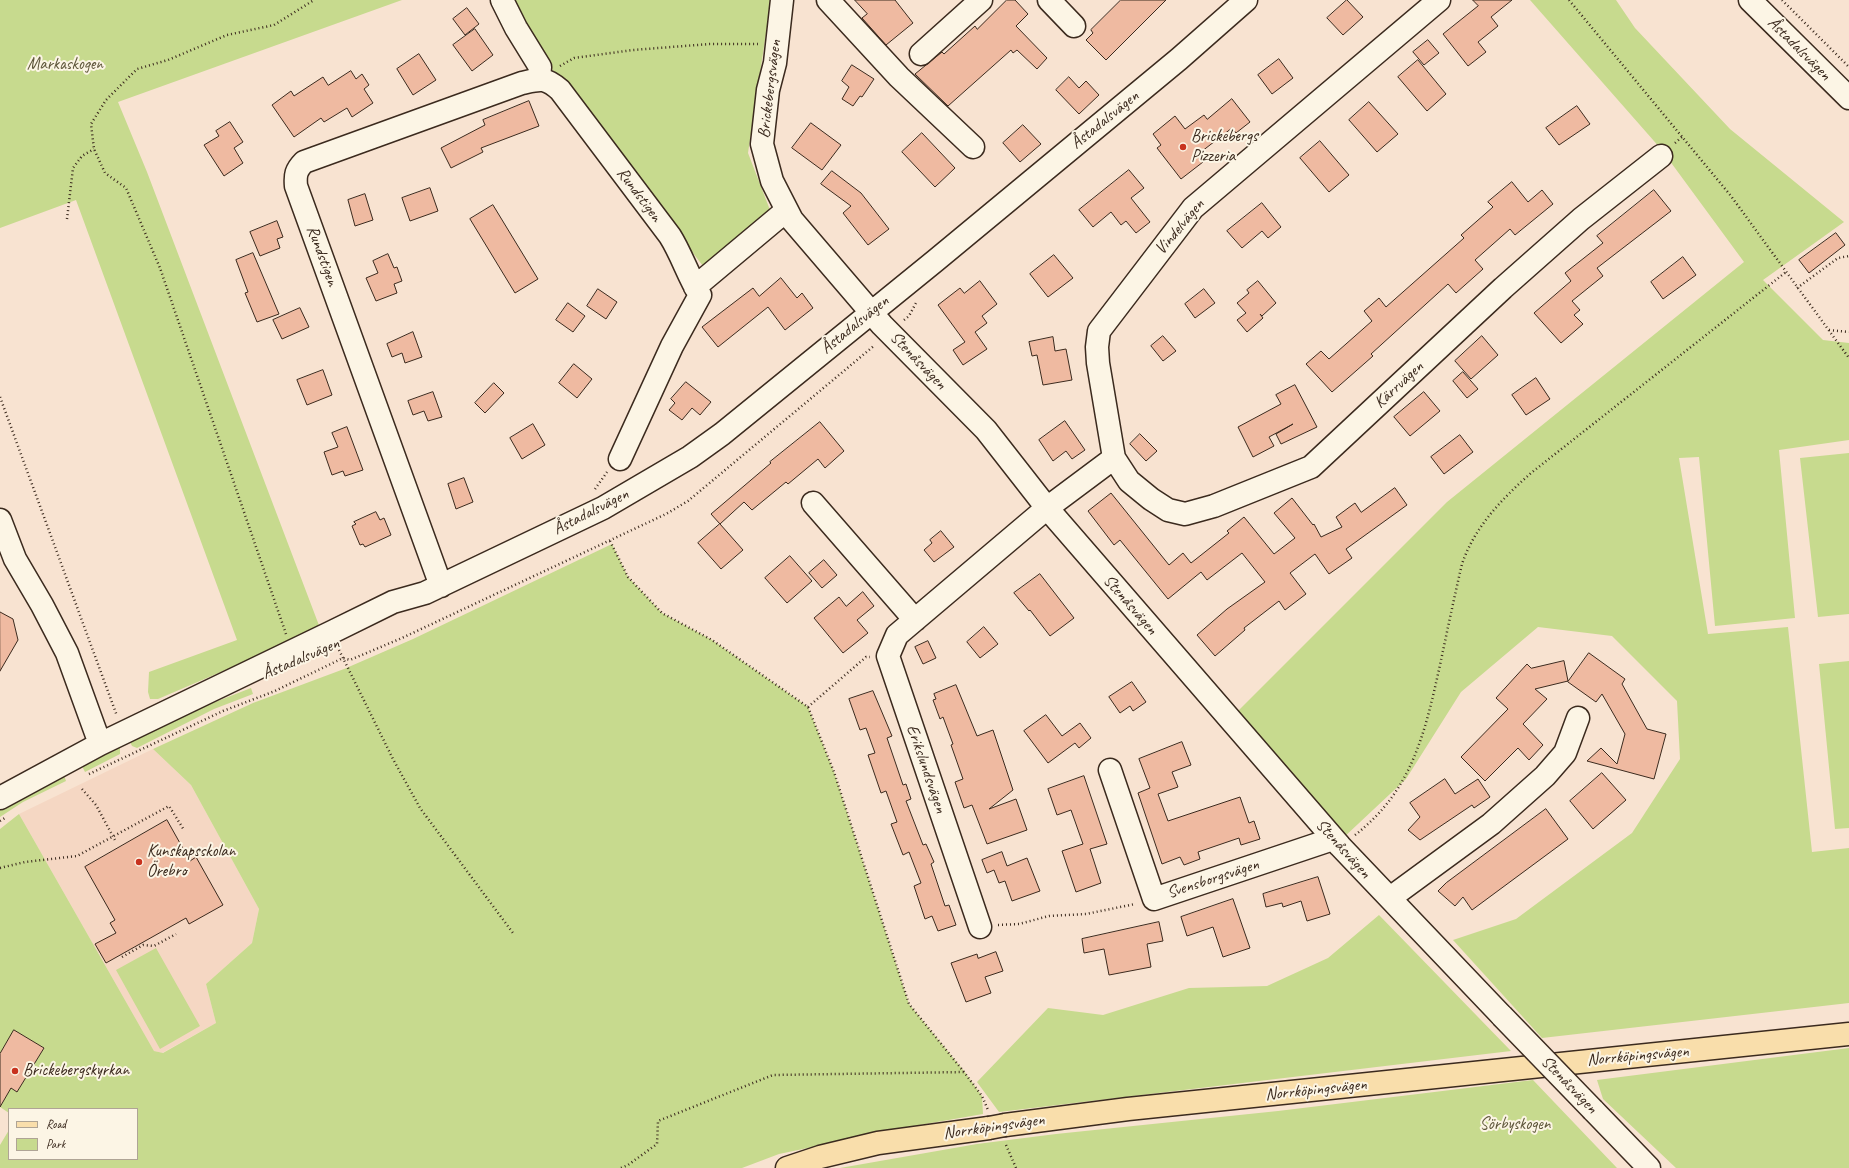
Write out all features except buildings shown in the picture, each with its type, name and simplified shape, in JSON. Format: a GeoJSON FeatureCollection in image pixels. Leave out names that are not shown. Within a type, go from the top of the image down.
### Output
{"type":"FeatureCollection","features":[{"type":"Feature","properties":{"kind":"main road","name":"Norrköpingsvägen"},"geometry":{"type":"LineString","coordinates":[[787,1168],[820,1157],[878,1143],[1128,1109],[1849,1034]]}},
{"type":"Feature","properties":{"kind":"street"},"geometry":{"type":"LineString","coordinates":[[502,0],[516,28],[540,67],[539,79]]}},
{"type":"Feature","properties":{"kind":"street","name":"Brickebergsvägen"},"geometry":{"type":"LineString","coordinates":[[782,0],[775,63],[768,90],[762,144],[772,181],[792,220],[871,312]]}},
{"type":"Feature","properties":{"kind":"street"},"geometry":{"type":"LineString","coordinates":[[828,0],[899,77],[973,147]]}},
{"type":"Feature","properties":{"kind":"street"},"geometry":{"type":"LineString","coordinates":[[921,54],[981,0]]}},
{"type":"Feature","properties":{"kind":"street"},"geometry":{"type":"LineString","coordinates":[[1048,0],[1074,26]]}},
{"type":"Feature","properties":{"kind":"street","name":"Åstadalsvägen"},"geometry":{"type":"LineString","coordinates":[[0,798],[100,744],[193,701],[393,602],[433,589],[603,508],[690,457],[722,434],[935,261],[1173,64],[1246,0]]}},
{"type":"Feature","properties":{"kind":"street","name":"Vindelvägen"},"geometry":{"type":"LineString","coordinates":[[1114,458],[1098,363],[1097,347],[1100,331],[1192,208],[1439,0]]}},
{"type":"Feature","properties":{"kind":"street","name":"Åstadalsvägen"},"geometry":{"type":"LineString","coordinates":[[1750,0],[1849,98]]}},
{"type":"Feature","properties":{"kind":"street","name":"Rundstigen"},"geometry":{"type":"LineString","coordinates":[[433,589],[296,186],[295,177],[297,169],[304,162],[471,101],[539,79],[549,80],[560,90],[670,236],[679,251],[700,295],[672,346],[620,459]]}},
{"type":"Feature","properties":{"kind":"street","name":"Kärrvägen"},"geometry":{"type":"LineString","coordinates":[[1114,458],[1130,481],[1151,499],[1168,510],[1185,514],[1214,506],[1311,467],[1581,219],[1661,156]]}},
{"type":"Feature","properties":{"kind":"street"},"geometry":{"type":"LineString","coordinates":[[695,286],[787,210]]}},
{"type":"Feature","properties":{"kind":"street","name":"Stenåsvägen"},"geometry":{"type":"LineString","coordinates":[[871,312],[986,430],[1047,508],[1337,842],[1649,1168]]}},
{"type":"Feature","properties":{"kind":"street"},"geometry":{"type":"LineString","coordinates":[[888,656],[897,635],[1047,508],[1114,458]]}},
{"type":"Feature","properties":{"kind":"street"},"geometry":{"type":"LineString","coordinates":[[814,503],[915,620]]}},
{"type":"Feature","properties":{"kind":"street"},"geometry":{"type":"LineString","coordinates":[[0,520],[15,559],[42,604],[67,654],[100,744]]}},
{"type":"Feature","properties":{"kind":"street","name":"Erikslundsvägen"},"geometry":{"type":"LineString","coordinates":[[888,656],[980,927]]}},
{"type":"Feature","properties":{"kind":"street"},"geometry":{"type":"LineString","coordinates":[[1390,898],[1491,824],[1545,776],[1565,753],[1578,718]]}},
{"type":"Feature","properties":{"kind":"street","name":"Svensborgsvägen"},"geometry":{"type":"LineString","coordinates":[[1110,770],[1154,899],[1337,842]]}},
{"type":"Feature","properties":{"kind":"path"},"geometry":{"type":"LineString","coordinates":[[287,637],[160,268],[126,188],[105,173],[94,149],[91,124],[106,100],[137,69],[168,60],[227,35],[274,25],[314,0]]}},
{"type":"Feature","properties":{"kind":"path"},"geometry":{"type":"LineString","coordinates":[[1569,0],[1731,196],[1849,358]]}},
{"type":"Feature","properties":{"kind":"path"},"geometry":{"type":"LineString","coordinates":[[1782,0],[1849,67]]}},
{"type":"Feature","properties":{"kind":"path"},"geometry":{"type":"LineString","coordinates":[[539,79],[574,58],[633,50],[710,44],[777,43]]}},
{"type":"Feature","properties":{"kind":"path"},"geometry":{"type":"LineString","coordinates":[[67,219],[73,168],[82,156],[94,149]]}},
{"type":"Feature","properties":{"kind":"path"},"geometry":{"type":"LineString","coordinates":[[1797,288],[1838,258],[1849,256]]}},
{"type":"Feature","properties":{"kind":"path"},"geometry":{"type":"LineString","coordinates":[[1337,842],[1366,826],[1390,800],[1409,770],[1416,755],[1434,692],[1462,564],[1470,543],[1485,519],[1512,490],[1531,473],[1786,272]]}},
{"type":"Feature","properties":{"kind":"path"},"geometry":{"type":"LineString","coordinates":[[1828,330],[1849,332]]}},
{"type":"Feature","properties":{"kind":"path"},"geometry":{"type":"LineString","coordinates":[[0,397],[115,711]]}},
{"type":"Feature","properties":{"kind":"path"},"geometry":{"type":"LineString","coordinates":[[592,495],[606,473],[620,459]]}},
{"type":"Feature","properties":{"kind":"path"},"geometry":{"type":"LineString","coordinates":[[610,540],[628,577],[662,613],[712,640],[808,707],[834,772],[908,1004],[982,1096]]}},
{"type":"Feature","properties":{"kind":"path"},"geometry":{"type":"LineString","coordinates":[[338,649],[394,761],[420,808],[513,933]]}},
{"type":"Feature","properties":{"kind":"path"},"geometry":{"type":"LineString","coordinates":[[808,707],[866,657],[888,656]]}},
{"type":"Feature","properties":{"kind":"path"},"geometry":{"type":"LineString","coordinates":[[82,789],[96,805],[116,842]]}},
{"type":"Feature","properties":{"kind":"path"},"geometry":{"type":"LineString","coordinates":[[0,868],[25,862],[77,856],[169,806],[184,830]]}},
{"type":"Feature","properties":{"kind":"path"},"geometry":{"type":"LineString","coordinates":[[980,927],[1019,924],[1049,916],[1086,914],[1154,899]]}},
{"type":"Feature","properties":{"kind":"path"},"geometry":{"type":"LineString","coordinates":[[122,957],[143,945],[154,946],[176,934]]}},
{"type":"Feature","properties":{"kind":"path"},"geometry":{"type":"LineString","coordinates":[[620,1168],[628,1165],[657,1144],[658,1121],[773,1075],[964,1072]]}},
{"type":"Feature","properties":{"kind":"path"},"geometry":{"type":"LineString","coordinates":[[1008,1149],[1016,1168]]}},
{"type":"Feature","properties":{"kind":"shaded area","name":"Kunskapsskolan Örebro"},"geometry":{"type":"Polygon","coordinates":[[[153,749],[191,785],[259,909],[252,943],[206,984],[216,1023],[162,1053],[154,1051],[19,814],[153,749]]]}},
{"type":"Feature","properties":{"kind":"green space","name":"Markaskogen"},"geometry":{"type":"Polygon","coordinates":[[[0,0],[402,0],[118,102],[147,172],[320,628],[158,699],[150,699],[148,692],[149,672],[237,640],[76,200],[0,228],[0,0]]]}},
{"type":"Feature","properties":{"kind":"green space"},"geometry":{"type":"Polygon","coordinates":[[[499,0],[771,0],[748,153],[770,210],[706,270],[499,0]]]}},
{"type":"Feature","properties":{"kind":"green space"},"geometry":{"type":"Polygon","coordinates":[[[1530,0],[1616,0],[1635,28],[1730,129],[1844,222],[1763,280],[1823,340],[1849,343],[1849,440],[1779,450],[1795,618],[1715,626],[1699,457],[1679,458],[1708,634],[1788,627],[1812,852],[1849,848],[1849,1003],[1542,1038],[1453,940],[1516,919],[1632,833],[1680,759],[1677,701],[1612,636],[1538,627],[1461,692],[1406,779],[1342,839],[1233,716],[1447,502],[1744,262],[1661,149],[1530,0]]]}},
{"type":"Feature","properties":{"kind":"green space"},"geometry":{"type":"Polygon","coordinates":[[[1849,453],[1849,614],[1818,617],[1800,458],[1849,453]]]}},
{"type":"Feature","properties":{"kind":"green space"},"geometry":{"type":"Polygon","coordinates":[[[612,544],[628,577],[662,613],[712,640],[808,707],[834,772],[909,1004],[964,1071],[982,1096],[983,1114],[908,1127],[779,1154],[742,1168],[0,1168],[0,1145],[8,1132],[8,1160],[138,1160],[138,1108],[8,1108],[8,1112],[0,1107],[11,1088],[17,1092],[44,1048],[14,1030],[0,1054],[0,829],[19,814],[154,1051],[163,1053],[216,1023],[206,984],[252,943],[259,909],[191,785],[153,749],[253,703],[344,669],[413,639],[612,544]]]}},
{"type":"Feature","properties":{"kind":"green space"},"geometry":{"type":"Polygon","coordinates":[[[1849,661],[1849,828],[1835,829],[1819,664],[1849,661]]]}},
{"type":"Feature","properties":{"kind":"green space"},"geometry":{"type":"Polygon","coordinates":[[[251,688],[253,694],[214,709],[137,748],[132,746],[130,742],[210,704],[251,688]]]}},
{"type":"Feature","properties":{"kind":"green space"},"geometry":{"type":"Polygon","coordinates":[[[117,747],[120,747],[120,754],[85,772],[82,766],[87,762],[117,747]]]}},
{"type":"Feature","properties":{"kind":"green space"},"geometry":{"type":"Polygon","coordinates":[[[64,775],[66,781],[23,802],[0,817],[0,807],[64,775]]]}},
{"type":"Feature","properties":{"kind":"green space"},"geometry":{"type":"Polygon","coordinates":[[[1379,915],[1511,1051],[999,1112],[977,1082],[1048,1008],[1103,1015],[1189,988],[1267,986],[1328,958],[1379,915]]]}},
{"type":"Feature","properties":{"kind":"green space"},"geometry":{"type":"Polygon","coordinates":[[[156,948],[200,1026],[160,1049],[116,970],[156,948]]]}},
{"type":"Feature","properties":{"kind":"green space"},"geometry":{"type":"Polygon","coordinates":[[[1849,1048],[1849,1168],[1676,1168],[1603,1099],[1597,1080],[1849,1048]]]}},
{"type":"Feature","properties":{"kind":"green space","name":"Sörbyskogen"},"geometry":{"type":"Polygon","coordinates":[[[1533,1080],[1617,1168],[840,1168],[977,1144],[1056,1134],[1278,1111],[1533,1080]]]}},
{"type":"Feature","properties":{"kind":"place","name":"Brickebergs Pizzeria"},"geometry":{"type":"Point","coordinates":[1183,147]}},
{"type":"Feature","properties":{"kind":"place","name":"Kunskapsskolan Örebro"},"geometry":{"type":"Point","coordinates":[139,862]}},
{"type":"Feature","properties":{"kind":"place","name":"Brickebergskyrkan"},"geometry":{"type":"Point","coordinates":[15,1071]}}]}
